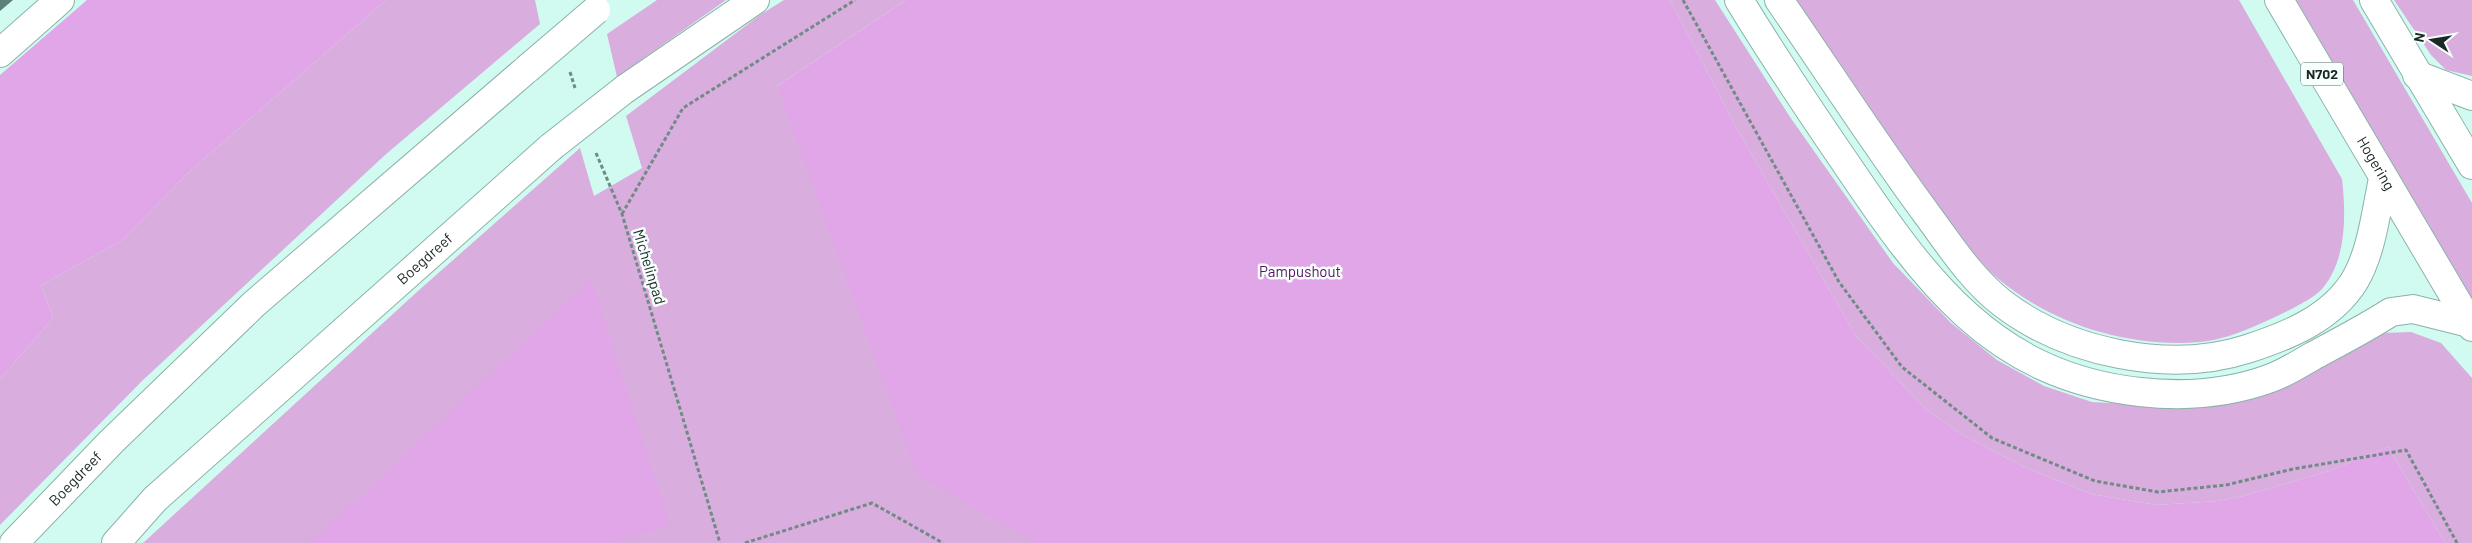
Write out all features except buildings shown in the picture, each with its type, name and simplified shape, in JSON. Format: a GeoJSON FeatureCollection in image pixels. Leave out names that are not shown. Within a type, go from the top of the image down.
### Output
{"type":"FeatureCollection","features":[{"type":"Feature","properties":{"kind":"main road"},"geometry":{"type":"LineString","coordinates":[[0,53],[60,0]]}},
{"type":"Feature","properties":{"kind":"main road","name":"Boegdreef"},"geometry":{"type":"LineString","coordinates":[[116,543],[155,499],[551,147],[625,89],[755,0]]}},
{"type":"Feature","properties":{"kind":"main road"},"geometry":{"type":"LineString","coordinates":[[1739,0],[1800,97],[1920,268],[1982,329],[2019,354],[2053,372],[2116,389],[2183,395],[2213,393],[2274,378],[2391,312],[2413,309],[2471,325]]}},
{"type":"Feature","properties":{"kind":"main road"},"geometry":{"type":"LineString","coordinates":[[1780,0],[1911,193],[1979,283],[2003,303],[2030,321],[2068,339],[2104,352],[2144,358],[2177,359],[2230,355],[2281,338],[2321,316],[2342,298],[2356,278],[2368,246],[2383,179]]}},
{"type":"Feature","properties":{"kind":"main road","name":"Hogering"},"geometry":{"type":"LineString","coordinates":[[2279,0],[2383,179],[2471,325]]}},
{"type":"Feature","properties":{"kind":"main road"},"geometry":{"type":"LineString","coordinates":[[2374,0],[2472,165]]}},
{"type":"Feature","properties":{"kind":"main road","name":"Boegdreef"},"geometry":{"type":"LineString","coordinates":[[14,543],[111,442],[254,304],[603,5]]}},
{"type":"Feature","properties":{"kind":"main road"},"geometry":{"type":"LineString","coordinates":[[2417,75],[2472,96]]}},
{"type":"Feature","properties":{"kind":"path"},"geometry":{"type":"LineString","coordinates":[[622,214],[683,108],[855,0]]}},
{"type":"Feature","properties":{"kind":"path"},"geometry":{"type":"LineString","coordinates":[[569,69],[577,97]]}},
{"type":"Feature","properties":{"kind":"path","name":"Michelinpad"},"geometry":{"type":"LineString","coordinates":[[592,144],[622,214],[720,543]]}},
{"type":"Feature","properties":{"kind":"path"},"geometry":{"type":"LineString","coordinates":[[744,543],[872,502],[944,543]]}},
{"type":"Feature","properties":{"kind":"green space"},"geometry":{"type":"Polygon","coordinates":[[[87,0],[386,0],[189,172],[121,241],[41,285],[53,318],[0,379],[0,75],[87,0]]]}},
{"type":"Feature","properties":{"kind":"green space"},"geometry":{"type":"Polygon","coordinates":[[[386,0],[535,0],[540,24],[385,155],[142,381],[0,525],[0,379],[53,318],[41,285],[121,241],[189,172],[386,0]]]}},
{"type":"Feature","properties":{"kind":"green space"},"geometry":{"type":"Polygon","coordinates":[[[657,0],[726,0],[617,77],[607,34],[657,0]]]}},
{"type":"Feature","properties":{"kind":"green space","name":"Pampushout"},"geometry":{"type":"Polygon","coordinates":[[[784,0],[906,0],[777,86],[778,88],[1859,411],[2003,493],[2413,543],[143,543],[418,291],[580,148],[594,196],[642,168],[626,116],[760,15],[784,0]]]}},
{"type":"Feature","properties":{"kind":"green space","name":"Pampushout"},"geometry":{"type":"Polygon","coordinates":[[[906,0],[1670,0],[1737,129],[1856,336],[1927,410],[1961,434],[2022,466],[2091,494],[2156,505],[2218,501],[2243,496],[2329,471],[2388,447],[2445,543],[1036,543],[917,475],[777,86],[906,0]]]}},
{"type":"Feature","properties":{"kind":"green space"},"geometry":{"type":"Polygon","coordinates":[[[1670,0],[1715,0],[1790,117],[1893,263],[1951,323],[1997,360],[2044,386],[2092,402],[2161,406],[2383,333],[2411,332],[2441,343],[2472,378],[2472,543],[2445,543],[2388,447],[2329,471],[2243,496],[2218,501],[2156,505],[2091,494],[2022,466],[1961,434],[1927,410],[1856,336],[1737,129],[1670,0]]]}},
{"type":"Feature","properties":{"kind":"green space"},"geometry":{"type":"Polygon","coordinates":[[[1796,0],[2239,0],[2342,179],[2344,207],[2343,236],[2336,264],[2330,277],[2318,293],[2285,312],[2238,333],[2200,342],[2145,341],[2118,336],[2066,320],[2041,308],[2018,294],[1996,277],[1966,244],[1872,114],[1796,0]]]}},
{"type":"Feature","properties":{"kind":"green space"},"geometry":{"type":"Polygon","coordinates":[[[2296,0],[2353,0],[2472,203],[2472,299],[2296,0]]]}},
{"type":"Feature","properties":{"kind":"green space"},"geometry":{"type":"Polygon","coordinates":[[[2394,0],[2472,0],[2472,76],[2446,70],[2431,55],[2394,0]]]}},
{"type":"Feature","properties":{"kind":"green space"},"geometry":{"type":"Polygon","coordinates":[[[591,279],[670,525],[612,543],[311,543],[591,279]]]}}]}
